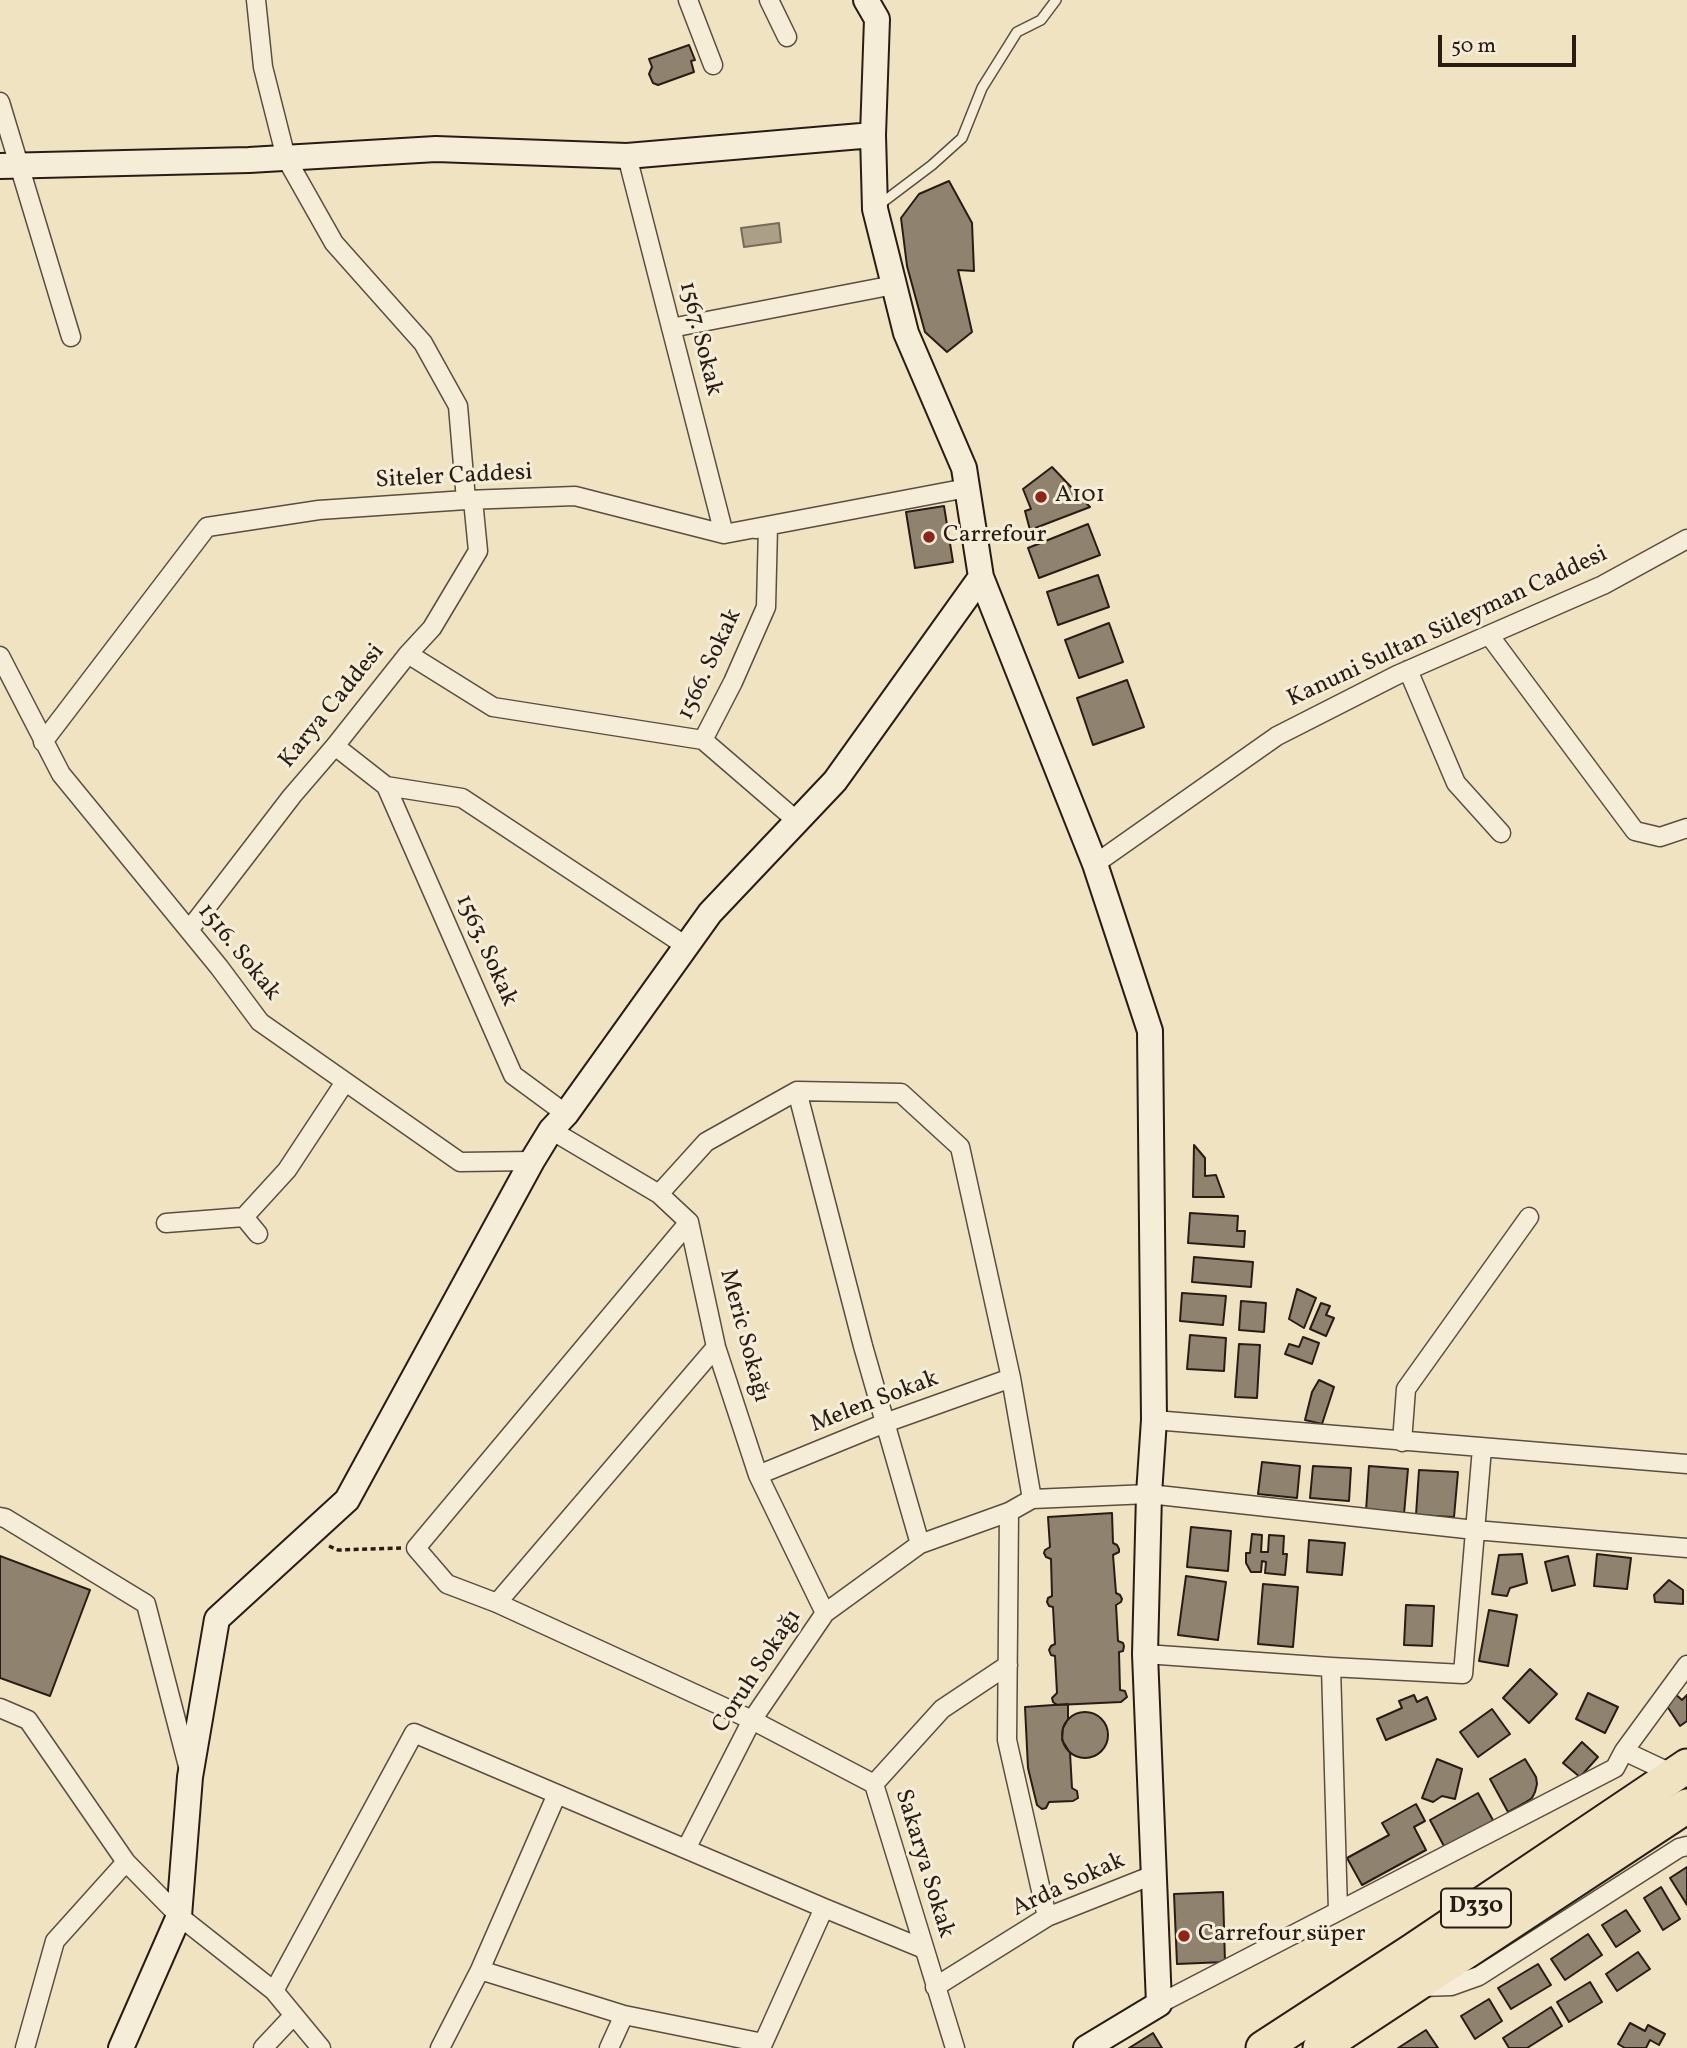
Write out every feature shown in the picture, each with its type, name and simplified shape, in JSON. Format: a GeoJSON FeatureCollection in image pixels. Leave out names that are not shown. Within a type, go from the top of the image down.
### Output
{"type":"FeatureCollection","features":[{"type":"Feature","properties":{"kind":"highway","name":"D330"},"geometry":{"type":"LineString","coordinates":[[1263,2048],[1680,1770]]}},
{"type":"Feature","properties":{"kind":"highway","name":"D330"},"geometry":{"type":"LineString","coordinates":[[1320,2048],[1687,1806]]}},
{"type":"Feature","properties":{"kind":"street","name":"Karya Caddesi"},"geometry":{"type":"LineString","coordinates":[[189,930],[292,796],[432,628],[478,551],[458,406],[423,343],[334,243],[286,158],[263,66],[256,0]]}},
{"type":"Feature","properties":{"kind":"street"},"geometry":{"type":"LineString","coordinates":[[688,0],[713,65]]}},
{"type":"Feature","properties":{"kind":"street"},"geometry":{"type":"LineString","coordinates":[[769,0],[787,37]]}},
{"type":"Feature","properties":{"kind":"street"},"geometry":{"type":"LineString","coordinates":[[866,0],[877,19],[873,135],[875,209],[906,333],[964,468],[981,578],[1096,864],[1150,1031],[1154,1420],[1149,1494],[1145,1654],[1159,2004]]}},
{"type":"Feature","properties":{"kind":"street"},"geometry":{"type":"LineString","coordinates":[[0,102],[9,165],[71,337]]}},
{"type":"Feature","properties":{"kind":"street"},"geometry":{"type":"LineString","coordinates":[[9,165],[286,158],[436,149],[627,156],[873,135]]}},
{"type":"Feature","properties":{"kind":"street","name":"1567. Sokak"},"geometry":{"type":"LineString","coordinates":[[627,156],[724,534]]}},
{"type":"Feature","properties":{"kind":"street"},"geometry":{"type":"LineString","coordinates":[[671,328],[894,285]]}},
{"type":"Feature","properties":{"kind":"street","name":"Siteler Caddesi"},"geometry":{"type":"LineString","coordinates":[[43,742],[207,527],[319,510],[575,496],[724,534],[967,488]]}},
{"type":"Feature","properties":{"kind":"street","name":"1566. Sokak"},"geometry":{"type":"LineString","coordinates":[[703,740],[733,682],[766,607],[768,527],[724,534]]}},
{"type":"Feature","properties":{"kind":"street","name":"Kanuni Sultan Süleyman Caddesi"},"geometry":{"type":"LineString","coordinates":[[1096,864],[1277,736],[1408,670],[1603,585],[1687,539]]}},
{"type":"Feature","properties":{"kind":"street"},"geometry":{"type":"LineString","coordinates":[[121,2048],[179,1916],[190,1777],[217,1619],[347,1500],[532,1161],[558,1122],[710,913],[835,781],[981,578]]}},
{"type":"Feature","properties":{"kind":"street"},"geometry":{"type":"LineString","coordinates":[[1489,635],[1634,831],[1660,837],[1687,828]]}},
{"type":"Feature","properties":{"kind":"street"},"geometry":{"type":"LineString","coordinates":[[408,654],[492,707],[703,740],[797,821]]}},
{"type":"Feature","properties":{"kind":"street","name":"1516. Sokak"},"geometry":{"type":"LineString","coordinates":[[0,656],[61,774],[189,930],[260,1022],[460,1162],[532,1161]]}},
{"type":"Feature","properties":{"kind":"street"},"geometry":{"type":"LineString","coordinates":[[1408,670],[1456,783],[1501,833]]}},
{"type":"Feature","properties":{"kind":"street"},"geometry":{"type":"LineString","coordinates":[[335,746],[386,786],[462,798],[686,946]]}},
{"type":"Feature","properties":{"kind":"street","name":"1563. Sokak"},"geometry":{"type":"LineString","coordinates":[[386,786],[513,1075],[558,1122]]}},
{"type":"Feature","properties":{"kind":"street"},"geometry":{"type":"LineString","coordinates":[[166,1223],[244,1217],[287,1171],[345,1082]]}},
{"type":"Feature","properties":{"kind":"street"},"geometry":{"type":"LineString","coordinates":[[659,1194],[706,1142],[797,1091],[901,1093],[960,1147],[1011,1378],[1032,1499]]}},
{"type":"Feature","properties":{"kind":"street"},"geometry":{"type":"LineString","coordinates":[[797,1091],[863,1346],[920,1544]]}},
{"type":"Feature","properties":{"kind":"street"},"geometry":{"type":"LineString","coordinates":[[416,1548],[689,1223],[659,1194],[558,1122]]}},
{"type":"Feature","properties":{"kind":"street"},"geometry":{"type":"LineString","coordinates":[[244,1217],[258,1234]]}},
{"type":"Feature","properties":{"kind":"street"},"geometry":{"type":"LineString","coordinates":[[1402,1442],[1406,1390],[1529,1217]]}},
{"type":"Feature","properties":{"kind":"street","name":"Meric Sokağı"},"geometry":{"type":"LineString","coordinates":[[689,1223],[716,1347],[758,1475],[825,1613]]}},
{"type":"Feature","properties":{"kind":"street"},"geometry":{"type":"LineString","coordinates":[[497,1603],[716,1347]]}},
{"type":"Feature","properties":{"kind":"street","name":"Melen Sokak"},"geometry":{"type":"LineString","coordinates":[[758,1475],[885,1423],[1011,1378]]}},
{"type":"Feature","properties":{"kind":"street"},"geometry":{"type":"LineString","coordinates":[[1154,1420],[1687,1464]]}},
{"type":"Feature","properties":{"kind":"street"},"geometry":{"type":"LineString","coordinates":[[1145,1654],[1463,1674],[1482,1448]]}},
{"type":"Feature","properties":{"kind":"street","name":"Coruh Sokağı"},"geometry":{"type":"LineString","coordinates":[[685,1849],[752,1720],[825,1613],[920,1544],[1009,1512],[1032,1499],[1149,1494],[1475,1530],[1687,1548]]}},
{"type":"Feature","properties":{"kind":"street"},"geometry":{"type":"LineString","coordinates":[[1009,1512],[1007,1740],[1047,1917]]}},
{"type":"Feature","properties":{"kind":"street"},"geometry":{"type":"LineString","coordinates":[[0,1517],[146,1604],[190,1777]]}},
{"type":"Feature","properties":{"kind":"street","name":"Sakarya Sokak"},"geometry":{"type":"LineString","coordinates":[[416,1548],[447,1584],[497,1603],[752,1720],[874,1784],[956,2048]]}},
{"type":"Feature","properties":{"kind":"street"},"geometry":{"type":"LineString","coordinates":[[874,1784],[942,1709],[1008,1665]]}},
{"type":"Feature","properties":{"kind":"street"},"geometry":{"type":"LineString","coordinates":[[1086,2048],[1159,2004],[1615,1768],[1624,1751],[1687,1665]]}},
{"type":"Feature","properties":{"kind":"street"},"geometry":{"type":"LineString","coordinates":[[1331,1667],[1338,1911]]}},
{"type":"Feature","properties":{"kind":"street"},"geometry":{"type":"LineString","coordinates":[[0,1708],[28,1720],[125,1862],[179,1916],[274,1991],[321,2048]]}},
{"type":"Feature","properties":{"kind":"street"},"geometry":{"type":"LineString","coordinates":[[274,1991],[414,1733],[824,1909],[924,1949]]}},
{"type":"Feature","properties":{"kind":"street"},"geometry":{"type":"LineString","coordinates":[[1624,1751],[1680,1770]]}},
{"type":"Feature","properties":{"kind":"street"},"geometry":{"type":"LineString","coordinates":[[440,2048],[480,1970],[557,1794]]}},
{"type":"Feature","properties":{"kind":"street"},"geometry":{"type":"LineString","coordinates":[[1412,1988],[1451,1986],[1479,1976],[1679,1848],[1687,1846]]}},
{"type":"Feature","properties":{"kind":"street"},"geometry":{"type":"LineString","coordinates":[[25,2048],[54,1941],[125,1862]]}},
{"type":"Feature","properties":{"kind":"street","name":"Arda Sokak"},"geometry":{"type":"LineString","coordinates":[[935,1987],[1047,1917],[1153,1875]]}},
{"type":"Feature","properties":{"kind":"street"},"geometry":{"type":"LineString","coordinates":[[480,1970],[624,2015],[762,2045],[824,1909]]}},
{"type":"Feature","properties":{"kind":"street"},"geometry":{"type":"LineString","coordinates":[[263,2048],[295,2015]]}},
{"type":"Feature","properties":{"kind":"street"},"geometry":{"type":"LineString","coordinates":[[610,2048],[624,2015]]}},
{"type":"Feature","properties":{"kind":"lane"},"geometry":{"type":"LineString","coordinates":[[875,209],[962,138],[982,89],[1017,32],[1041,20],[1056,0]]}},
{"type":"Feature","properties":{"kind":"path"},"geometry":{"type":"LineString","coordinates":[[309,1535],[338,1550],[416,1548]]}},
{"type":"Feature","properties":{"kind":"shaded area"},"geometry":{"type":"Polygon","coordinates":[[[779,223],[781,242],[744,247],[741,228],[779,223]]]}},
{"type":"Feature","properties":{"kind":"building"},"geometry":{"type":"Polygon","coordinates":[[[689,45],[695,60],[691,61],[694,72],[658,85],[653,83],[649,74],[652,67],[649,59],[689,45]]]}},
{"type":"Feature","properties":{"kind":"building"},"geometry":{"type":"Polygon","coordinates":[[[949,181],[972,223],[974,271],[958,270],[972,332],[947,352],[925,332],[907,266],[901,218],[919,194],[949,181]]]}},
{"type":"Feature","properties":{"kind":"building"},"geometry":{"type":"Polygon","coordinates":[[[1052,467],[1090,507],[1030,530],[1025,511],[1031,509],[1023,489],[1052,467]]]}},
{"type":"Feature","properties":{"kind":"building"},"geometry":{"type":"Polygon","coordinates":[[[944,506],[953,562],[915,568],[906,512],[944,506]]]}},
{"type":"Feature","properties":{"kind":"building"},"geometry":{"type":"Polygon","coordinates":[[[1088,524],[1100,555],[1039,578],[1028,548],[1088,524]]]}},
{"type":"Feature","properties":{"kind":"building"},"geometry":{"type":"Polygon","coordinates":[[[1098,575],[1109,607],[1058,625],[1047,592],[1098,575]]]}},
{"type":"Feature","properties":{"kind":"building"},"geometry":{"type":"Polygon","coordinates":[[[1109,623],[1123,662],[1079,678],[1065,640],[1109,623]]]}},
{"type":"Feature","properties":{"kind":"building"},"geometry":{"type":"Polygon","coordinates":[[[1127,680],[1144,727],[1093,745],[1077,698],[1127,680]]]}},
{"type":"Feature","properties":{"kind":"building"},"geometry":{"type":"Polygon","coordinates":[[[1194,1145],[1205,1158],[1205,1176],[1216,1175],[1224,1197],[1193,1197],[1194,1145]]]}},
{"type":"Feature","properties":{"kind":"building"},"geometry":{"type":"Polygon","coordinates":[[[1190,1213],[1238,1216],[1237,1231],[1245,1231],[1244,1247],[1188,1243],[1190,1213]]]}},
{"type":"Feature","properties":{"kind":"building"},"geometry":{"type":"Polygon","coordinates":[[[1194,1257],[1253,1262],[1251,1287],[1192,1282],[1194,1257]]]}},
{"type":"Feature","properties":{"kind":"building"},"geometry":{"type":"Polygon","coordinates":[[[1297,1289],[1316,1298],[1304,1328],[1289,1319],[1297,1289]]]}},
{"type":"Feature","properties":{"kind":"building"},"geometry":{"type":"Polygon","coordinates":[[[1182,1293],[1226,1296],[1223,1325],[1180,1321],[1182,1293]]]}},
{"type":"Feature","properties":{"kind":"building"},"geometry":{"type":"Polygon","coordinates":[[[1241,1301],[1266,1303],[1264,1332],[1239,1330],[1241,1301]]]}},
{"type":"Feature","properties":{"kind":"building"},"geometry":{"type":"Polygon","coordinates":[[[1321,1303],[1330,1306],[1326,1315],[1334,1318],[1326,1336],[1310,1329],[1321,1303]]]}},
{"type":"Feature","properties":{"kind":"building"},"geometry":{"type":"Polygon","coordinates":[[[1190,1335],[1226,1338],[1224,1371],[1187,1369],[1190,1335]]]}},
{"type":"Feature","properties":{"kind":"building"},"geometry":{"type":"Polygon","coordinates":[[[1303,1337],[1319,1343],[1312,1364],[1285,1354],[1289,1344],[1299,1347],[1303,1337]]]}},
{"type":"Feature","properties":{"kind":"building"},"geometry":{"type":"Polygon","coordinates":[[[1239,1344],[1260,1345],[1257,1398],[1235,1397],[1239,1344]]]}},
{"type":"Feature","properties":{"kind":"building"},"geometry":{"type":"Polygon","coordinates":[[[1319,1380],[1334,1387],[1322,1424],[1305,1420],[1312,1392],[1319,1380]]]}},
{"type":"Feature","properties":{"kind":"building"},"geometry":{"type":"Polygon","coordinates":[[[1262,1462],[1300,1466],[1297,1498],[1258,1494],[1262,1462]]]}},
{"type":"Feature","properties":{"kind":"building"},"geometry":{"type":"Polygon","coordinates":[[[1313,1466],[1351,1468],[1349,1501],[1310,1498],[1313,1466]]]}},
{"type":"Feature","properties":{"kind":"building"},"geometry":{"type":"Polygon","coordinates":[[[1369,1466],[1408,1469],[1404,1514],[1366,1511],[1369,1466]]]}},
{"type":"Feature","properties":{"kind":"building"},"geometry":{"type":"Polygon","coordinates":[[[1419,1470],[1458,1472],[1454,1517],[1416,1515],[1419,1470]]]}},
{"type":"Feature","properties":{"kind":"building"},"geometry":{"type":"Polygon","coordinates":[[[1112,1513],[1113,1543],[1119,1549],[1119,1552],[1113,1555],[1116,1593],[1122,1599],[1116,1605],[1118,1641],[1124,1646],[1123,1651],[1119,1652],[1120,1690],[1125,1691],[1127,1697],[1121,1702],[1057,1705],[1052,1698],[1057,1693],[1055,1656],[1051,1655],[1049,1650],[1055,1644],[1053,1607],[1047,1602],[1052,1596],[1051,1559],[1044,1553],[1050,1547],[1048,1517],[1112,1513]]]}},
{"type":"Feature","properties":{"kind":"building"},"geometry":{"type":"Polygon","coordinates":[[[1191,1527],[1231,1531],[1228,1571],[1187,1567],[1191,1527]]]}},
{"type":"Feature","properties":{"kind":"building"},"geometry":{"type":"Polygon","coordinates":[[[1252,1534],[1262,1535],[1261,1552],[1268,1552],[1269,1535],[1284,1536],[1283,1554],[1287,1554],[1285,1575],[1265,1573],[1266,1562],[1262,1561],[1261,1572],[1251,1572],[1246,1563],[1246,1553],[1250,1553],[1252,1534]]]}},
{"type":"Feature","properties":{"kind":"building"},"geometry":{"type":"Polygon","coordinates":[[[1309,1540],[1345,1543],[1342,1575],[1307,1572],[1309,1540]]]}},
{"type":"Feature","properties":{"kind":"building"},"geometry":{"type":"Polygon","coordinates":[[[1522,1554],[1527,1583],[1510,1588],[1507,1596],[1492,1594],[1499,1555],[1522,1554]]]}},
{"type":"Feature","properties":{"kind":"building"},"geometry":{"type":"Polygon","coordinates":[[[1597,1554],[1631,1558],[1627,1589],[1594,1586],[1597,1554]]]}},
{"type":"Feature","properties":{"kind":"building"},"geometry":{"type":"Polygon","coordinates":[[[0,1556],[90,1590],[50,1696],[0,1678],[0,1556]]]}},
{"type":"Feature","properties":{"kind":"building"},"geometry":{"type":"Polygon","coordinates":[[[1568,1556],[1575,1585],[1552,1591],[1545,1562],[1568,1556]]]}},
{"type":"Feature","properties":{"kind":"building"},"geometry":{"type":"Polygon","coordinates":[[[1186,1576],[1226,1582],[1218,1640],[1178,1635],[1186,1576]]]}},
{"type":"Feature","properties":{"kind":"building"},"geometry":{"type":"Polygon","coordinates":[[[1669,1580],[1683,1590],[1683,1604],[1655,1602],[1654,1595],[1669,1580]]]}},
{"type":"Feature","properties":{"kind":"building"},"geometry":{"type":"Polygon","coordinates":[[[1263,1584],[1298,1587],[1293,1647],[1258,1644],[1263,1584]]]}},
{"type":"Feature","properties":{"kind":"building"},"geometry":{"type":"Polygon","coordinates":[[[1406,1605],[1434,1606],[1432,1646],[1404,1645],[1406,1605]]]}},
{"type":"Feature","properties":{"kind":"building"},"geometry":{"type":"Polygon","coordinates":[[[1489,1610],[1517,1615],[1508,1666],[1479,1661],[1489,1610]]]}},
{"type":"Feature","properties":{"kind":"building"},"geometry":{"type":"Polygon","coordinates":[[[1530,1669],[1557,1694],[1529,1723],[1503,1698],[1530,1669]]]}},
{"type":"Feature","properties":{"kind":"building"},"geometry":{"type":"Polygon","coordinates":[[[1673,1692],[1682,1700],[1687,1695],[1687,1721],[1680,1726],[1665,1703],[1673,1692]]]}},
{"type":"Feature","properties":{"kind":"building"},"geometry":{"type":"Polygon","coordinates":[[[1588,1693],[1618,1707],[1605,1733],[1576,1719],[1588,1693]]]}},
{"type":"Feature","properties":{"kind":"building"},"geometry":{"type":"Polygon","coordinates":[[[1414,1695],[1417,1702],[1427,1697],[1436,1719],[1386,1740],[1377,1719],[1402,1708],[1399,1701],[1414,1695]]]}},
{"type":"Feature","properties":{"kind":"building"},"geometry":{"type":"Polygon","coordinates":[[[1068,1704],[1068,1719],[1063,1728],[1062,1740],[1070,1753],[1072,1788],[1077,1791],[1078,1798],[1073,1801],[1049,1802],[1046,1808],[1042,1809],[1037,1805],[1028,1768],[1025,1707],[1068,1704]]]}},
{"type":"Feature","properties":{"kind":"building"},"geometry":{"type":"Polygon","coordinates":[[[1492,1709],[1510,1734],[1478,1757],[1460,1732],[1492,1709]]]}},
{"type":"Feature","properties":{"kind":"building"},"geometry":{"type":"Polygon","coordinates":[[[1085,1712],[1101,1719],[1108,1735],[1101,1751],[1085,1758],[1069,1751],[1062,1735],[1069,1719],[1085,1712]]]}},
{"type":"Feature","properties":{"kind":"building"},"geometry":{"type":"Polygon","coordinates":[[[1582,1742],[1598,1757],[1580,1777],[1563,1763],[1582,1742]]]}},
{"type":"Feature","properties":{"kind":"building"},"geometry":{"type":"Polygon","coordinates":[[[1437,1759],[1462,1769],[1455,1799],[1442,1796],[1433,1802],[1422,1798],[1437,1759]]]}},
{"type":"Feature","properties":{"kind":"building"},"geometry":{"type":"Polygon","coordinates":[[[1525,1759],[1536,1777],[1535,1792],[1532,1798],[1508,1812],[1490,1779],[1525,1759]]]}},
{"type":"Feature","properties":{"kind":"building"},"geometry":{"type":"Polygon","coordinates":[[[1478,1793],[1494,1822],[1445,1848],[1430,1820],[1478,1793]]]}},
{"type":"Feature","properties":{"kind":"building"},"geometry":{"type":"Polygon","coordinates":[[[1416,1804],[1425,1821],[1414,1827],[1426,1850],[1362,1885],[1347,1858],[1389,1835],[1382,1823],[1416,1804]]]}},
{"type":"Feature","properties":{"kind":"building"},"geometry":{"type":"Polygon","coordinates":[[[1687,1867],[1687,1905],[1670,1878],[1687,1867]]]}},
{"type":"Feature","properties":{"kind":"building"},"geometry":{"type":"Polygon","coordinates":[[[1661,1887],[1680,1919],[1663,1930],[1644,1898],[1661,1887]]]}},
{"type":"Feature","properties":{"kind":"building"},"geometry":{"type":"Polygon","coordinates":[[[1223,1892],[1225,1962],[1177,1964],[1174,1894],[1223,1892]]]}},
{"type":"Feature","properties":{"kind":"building"},"geometry":{"type":"Polygon","coordinates":[[[1626,1910],[1640,1931],[1616,1947],[1602,1925],[1626,1910]]]}},
{"type":"Feature","properties":{"kind":"building"},"geometry":{"type":"Polygon","coordinates":[[[1588,1934],[1602,1955],[1565,1980],[1551,1959],[1588,1934]]]}},
{"type":"Feature","properties":{"kind":"building"},"geometry":{"type":"Polygon","coordinates":[[[1638,1952],[1650,1969],[1617,1991],[1606,1974],[1638,1952]]]}},
{"type":"Feature","properties":{"kind":"building"},"geometry":{"type":"Polygon","coordinates":[[[1538,1964],[1551,1985],[1511,2009],[1498,1988],[1538,1964]]]}},
{"type":"Feature","properties":{"kind":"building"},"geometry":{"type":"Polygon","coordinates":[[[1590,1982],[1602,2002],[1569,2022],[1557,2002],[1590,1982]]]}},
{"type":"Feature","properties":{"kind":"building"},"geometry":{"type":"Polygon","coordinates":[[[1489,1999],[1502,2021],[1475,2039],[1461,2016],[1489,1999]]]}},
{"type":"Feature","properties":{"kind":"building"},"geometry":{"type":"Polygon","coordinates":[[[1551,2007],[1562,2026],[1527,2048],[1509,2048],[1503,2038],[1551,2007]]]}},
{"type":"Feature","properties":{"kind":"building"},"geometry":{"type":"Polygon","coordinates":[[[1630,2023],[1645,2031],[1648,2025],[1665,2034],[1659,2045],[1650,2040],[1646,2048],[1625,2048],[1618,2044],[1630,2023]]]}},
{"type":"Feature","properties":{"kind":"building"},"geometry":{"type":"Polygon","coordinates":[[[1426,2030],[1438,2048],[1398,2048],[1426,2030]]]}},
{"type":"Feature","properties":{"kind":"building"},"geometry":{"type":"Polygon","coordinates":[[[1153,2033],[1162,2048],[1129,2048],[1153,2033]]]}},
{"type":"Feature","properties":{"kind":"place","name":"A101"},"geometry":{"type":"Point","coordinates":[1041,497]}},
{"type":"Feature","properties":{"kind":"place","name":"Carrefour"},"geometry":{"type":"Point","coordinates":[929,537]}},
{"type":"Feature","properties":{"kind":"place","name":"Carrefour süper"},"geometry":{"type":"Point","coordinates":[1184,1936]}}]}
